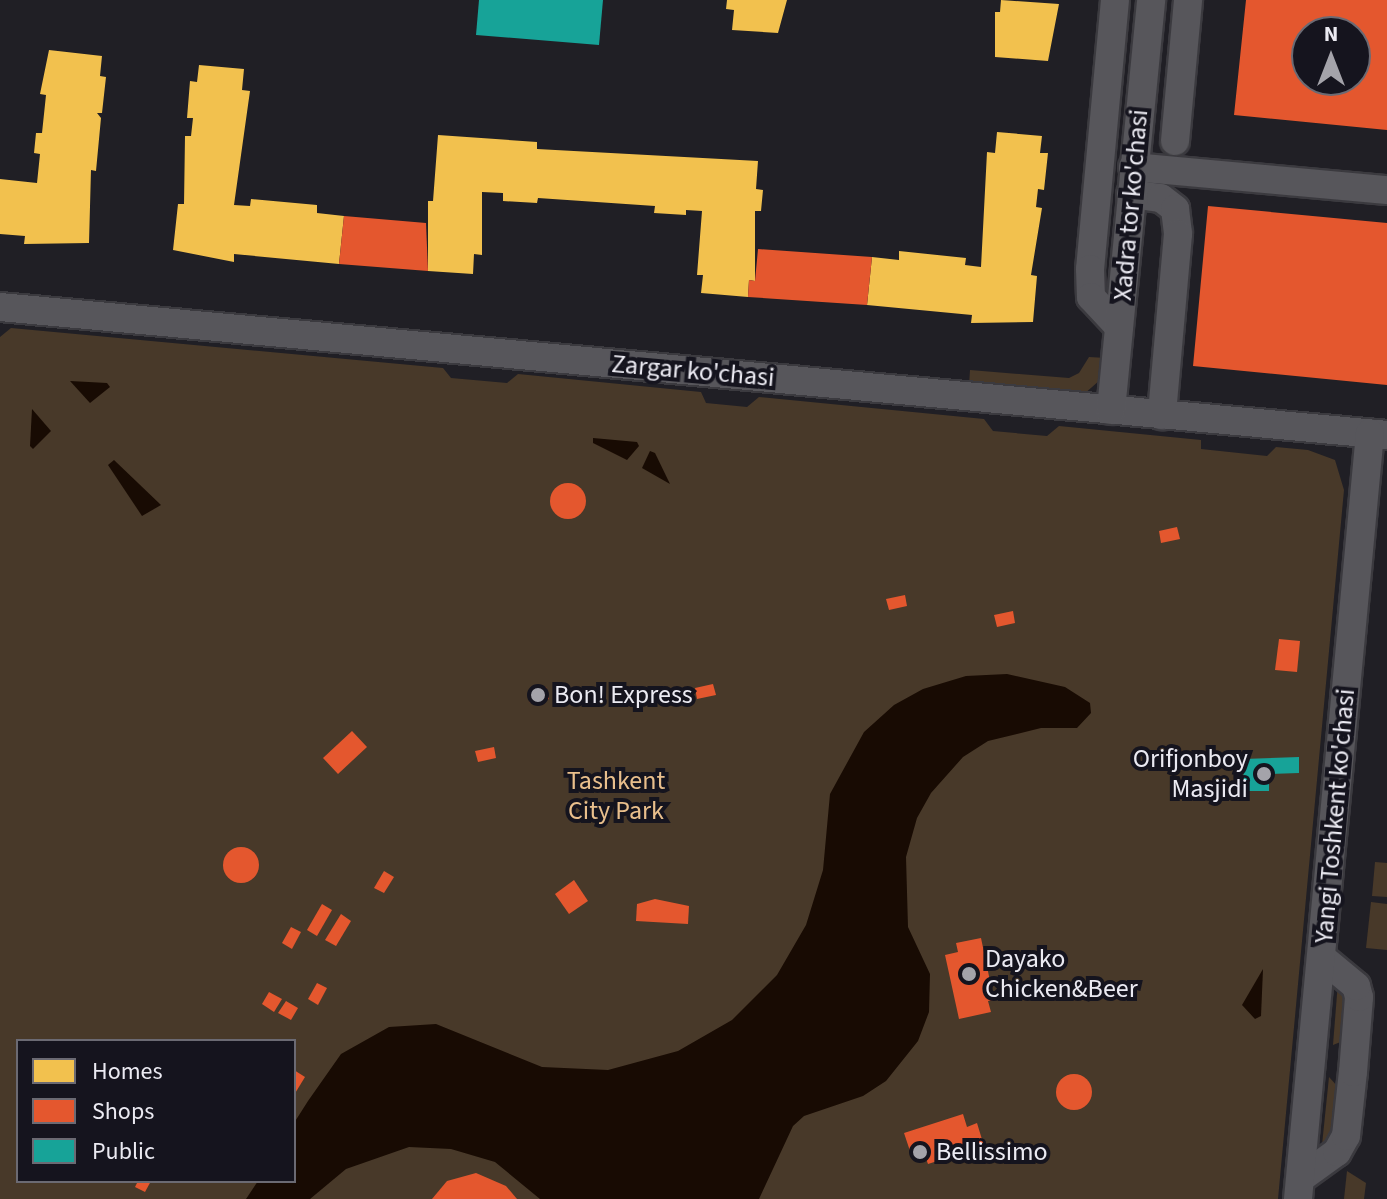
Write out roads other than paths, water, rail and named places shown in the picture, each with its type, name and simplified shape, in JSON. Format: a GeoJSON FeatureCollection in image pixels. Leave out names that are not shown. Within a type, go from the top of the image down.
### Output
{"type":"FeatureCollection","features":[{"type":"Feature","properties":{"kind":"street"},"geometry":{"type":"LineString","coordinates":[[1115,0],[1090,269],[1091,297],[1119,327]]}},
{"type":"Feature","properties":{"kind":"street","name":"Xadra tor ko'chasi"},"geometry":{"type":"LineString","coordinates":[[1111,410],[1151,0]]}},
{"type":"Feature","properties":{"kind":"street"},"geometry":{"type":"LineString","coordinates":[[1175,141],[1188,0]]}},
{"type":"Feature","properties":{"kind":"street"},"geometry":{"type":"LineString","coordinates":[[1132,180],[1387,190]]}},
{"type":"Feature","properties":{"kind":"street"},"geometry":{"type":"LineString","coordinates":[[1132,180],[1175,209],[1178,234],[1162,415]]}},
{"type":"Feature","properties":{"kind":"street","name":"Zargar ko'chasi"},"geometry":{"type":"LineString","coordinates":[[0,307],[1379,434]]}},
{"type":"Feature","properties":{"kind":"street","name":"Yangi Toshkent ko'chasi"},"geometry":{"type":"LineString","coordinates":[[1300,1188],[1321,957],[1379,434]]}},
{"type":"Feature","properties":{"kind":"street"},"geometry":{"type":"LineString","coordinates":[[1300,1188],[1337,1152],[1346,1136],[1353,1072],[1359,997],[1356,986],[1321,957]]}},
{"type":"Feature","properties":{"kind":"place","name":"Bon! Express"},"geometry":{"type":"Point","coordinates":[538,695]}},
{"type":"Feature","properties":{"kind":"place","name":"Orifjonboy Masjidi"},"geometry":{"type":"Point","coordinates":[1264,774]}},
{"type":"Feature","properties":{"kind":"place","name":"Dayako Chicken&Beer"},"geometry":{"type":"Point","coordinates":[969,974]}},
{"type":"Feature","properties":{"kind":"place","name":"Bellissimo"},"geometry":{"type":"Point","coordinates":[920,1152]}},
{"type":"Feature","properties":{"kind":"park label","name":"Tashkent City Park"},"geometry":{"type":"Point","coordinates":[616,796]}}]}
